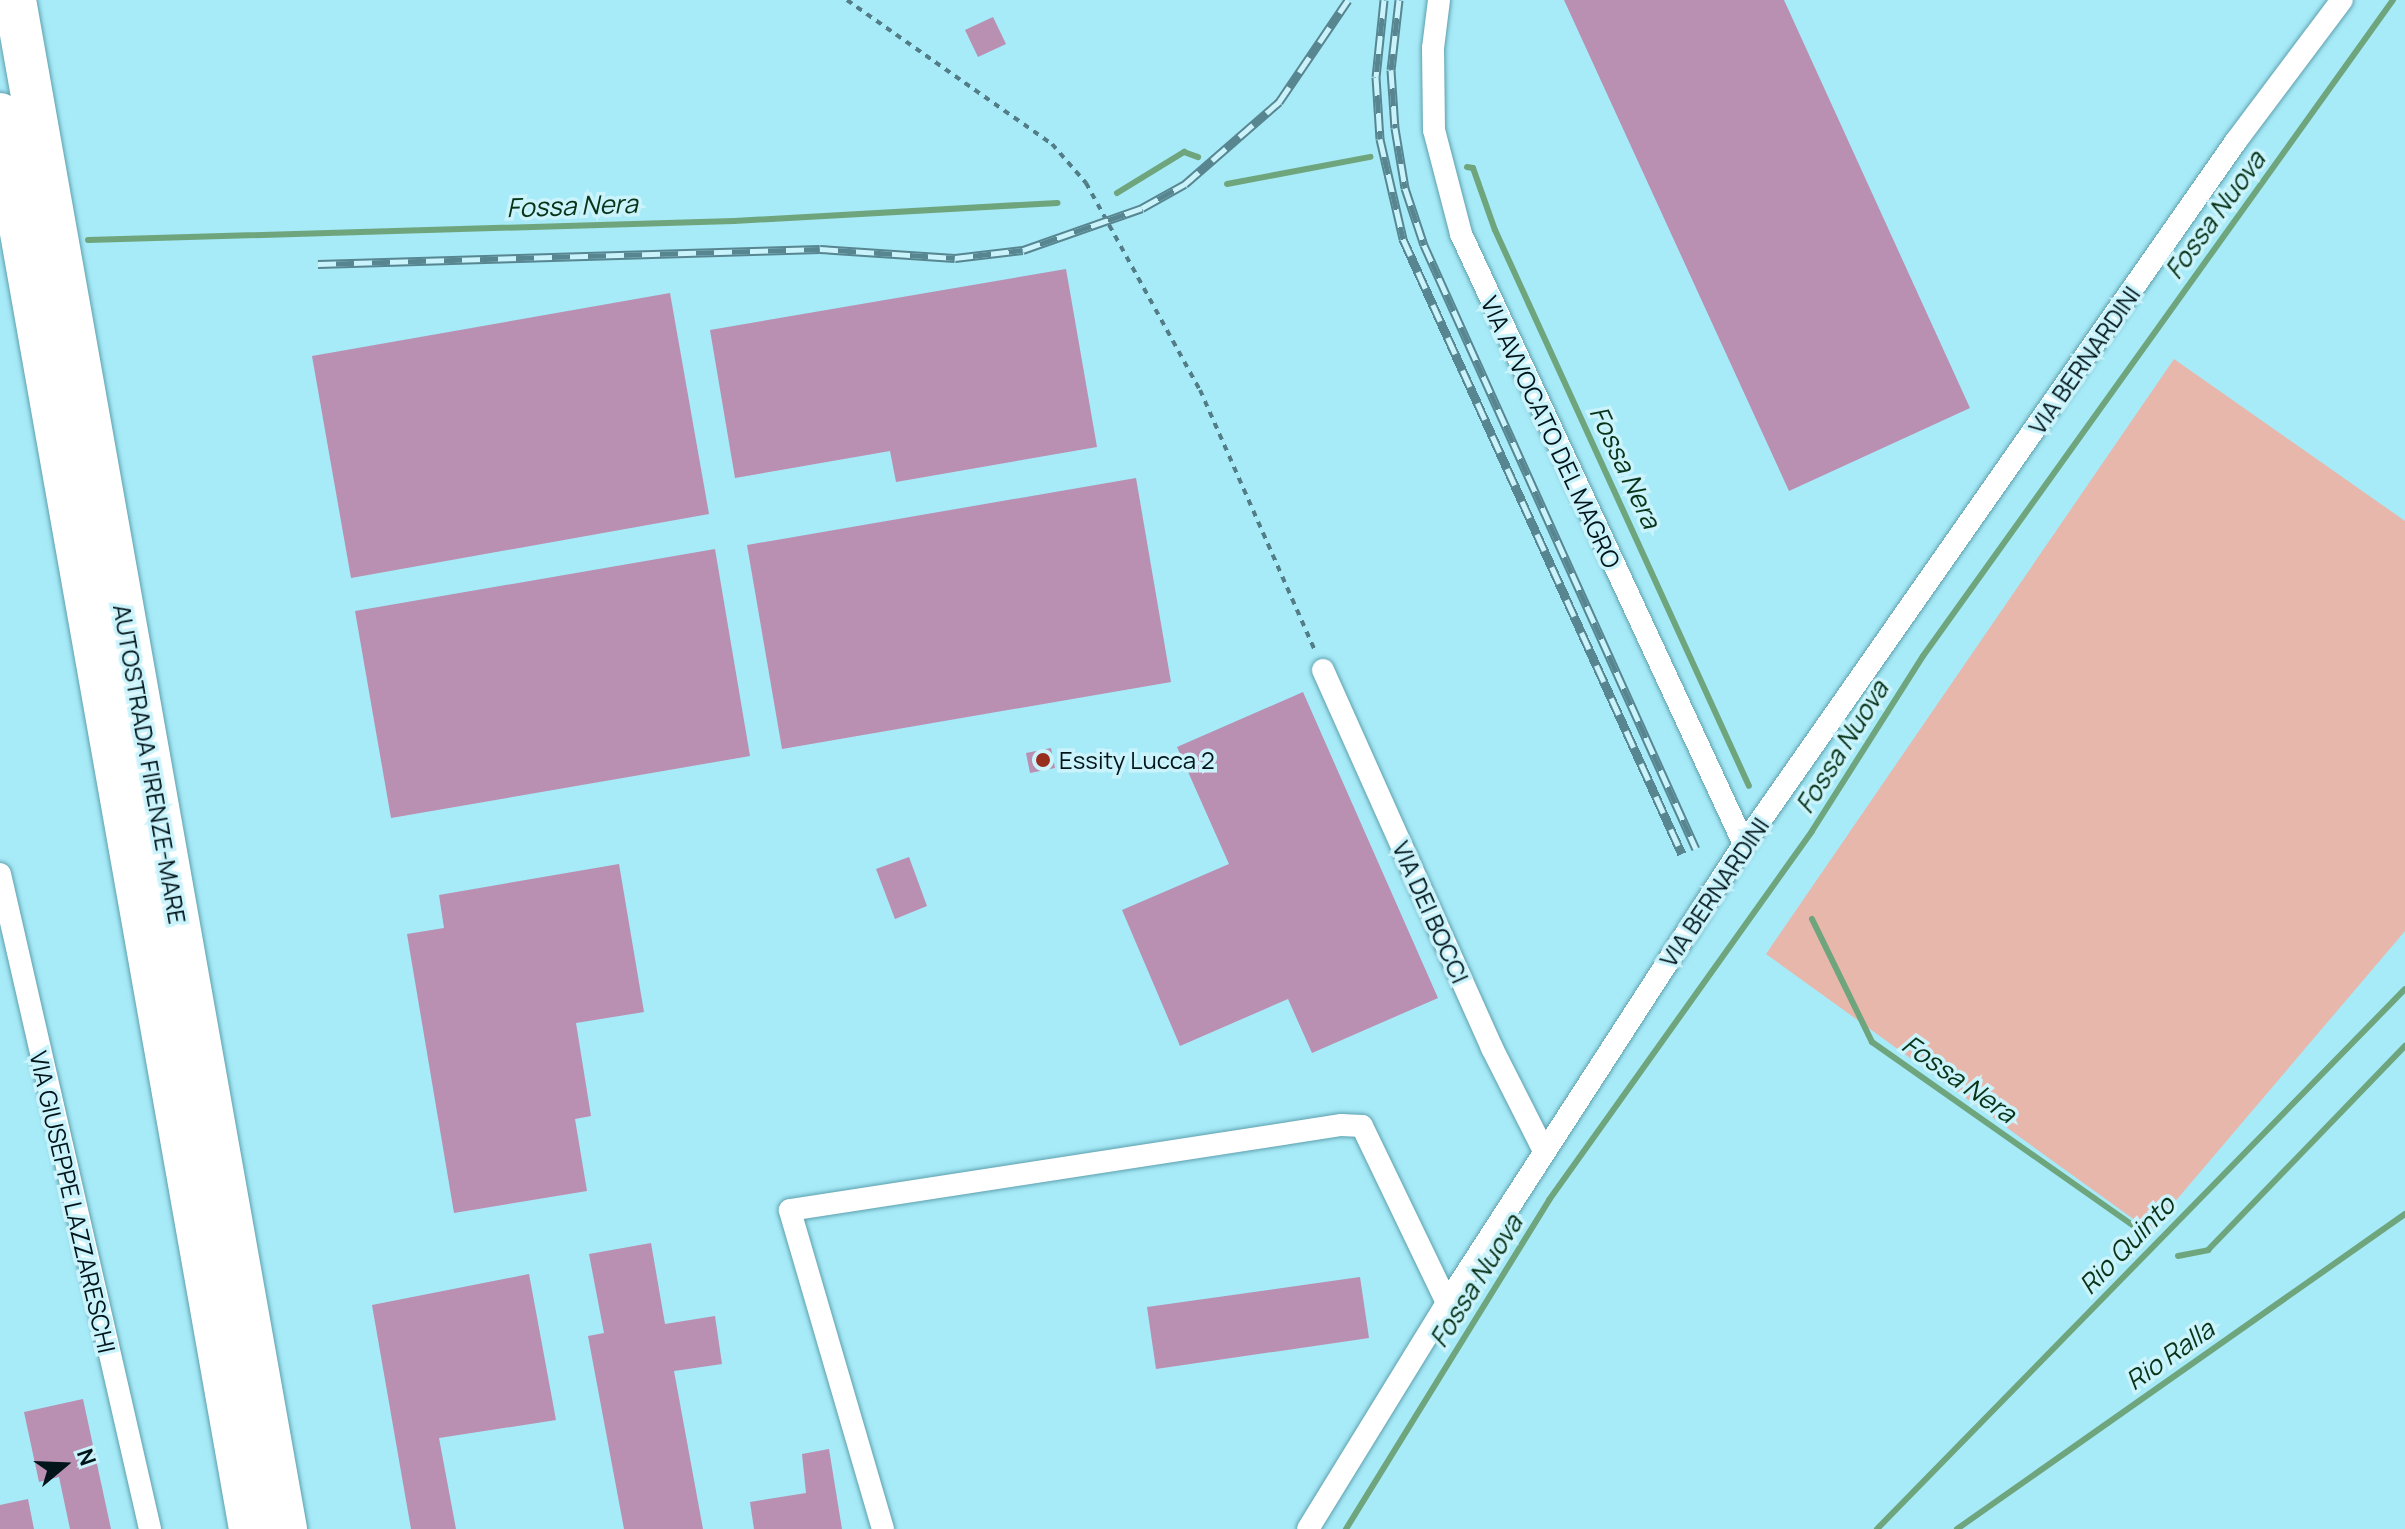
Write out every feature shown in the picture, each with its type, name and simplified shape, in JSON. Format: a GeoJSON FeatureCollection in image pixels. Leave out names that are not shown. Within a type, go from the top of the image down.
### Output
{"type":"FeatureCollection","features":[{"type":"Feature","properties":{"kind":"highway","name":"AUTOSTRADA FIRENZE-MARE"},"geometry":{"type":"LineString","coordinates":[[15,0],[286,1529]]}},
{"type":"Feature","properties":{"kind":"highway","name":"AUTOSTRADA FIRENZE-MARE"},"geometry":{"type":"LineString","coordinates":[[0,114],[250,1529]]}},
{"type":"Feature","properties":{"kind":"street","name":"VIA AVVOCATO DEL MAGRO"},"geometry":{"type":"LineString","coordinates":[[1439,0],[1433,48],[1434,130],[1461,234],[1744,844]]}},
{"type":"Feature","properties":{"kind":"street","name":"VIA BERNARDINI"},"geometry":{"type":"LineString","coordinates":[[1308,1529],[1447,1303],[1744,844],[2236,141],[2342,0]]}},
{"type":"Feature","properties":{"kind":"street","name":"VIA DEI BOCCI"},"geometry":{"type":"LineString","coordinates":[[1323,670],[1485,1033],[1544,1151]]}},
{"type":"Feature","properties":{"kind":"street","name":"VIA GIUSEPPE LAZZARESCHI"},"geometry":{"type":"LineString","coordinates":[[0,874],[150,1529]]}},
{"type":"Feature","properties":{"kind":"street"},"geometry":{"type":"LineString","coordinates":[[883,1529],[790,1210],[1326,1127],[1362,1126],[1447,1303]]}},
{"type":"Feature","properties":{"kind":"path"},"geometry":{"type":"LineString","coordinates":[[847,0],[1052,144],[1086,183],[1200,390],[1323,670]]}},
{"type":"Feature","properties":{"kind":"shaded area"},"geometry":{"type":"Polygon","coordinates":[[[2174,359],[2405,521],[2405,931],[2150,1231],[1766,954],[2174,359]]]}},
{"type":"Feature","properties":{"kind":"building"},"geometry":{"type":"Polygon","coordinates":[[[1564,0],[1784,0],[1970,408],[1789,491],[1564,0]]]}},
{"type":"Feature","properties":{"kind":"building"},"geometry":{"type":"Polygon","coordinates":[[[993,17],[1006,44],[978,57],[965,30],[993,17]]]}},
{"type":"Feature","properties":{"kind":"building"},"geometry":{"type":"Polygon","coordinates":[[[1066,269],[1097,447],[896,482],[890,451],[735,478],[710,330],[1066,269]]]}},
{"type":"Feature","properties":{"kind":"building"},"geometry":{"type":"Polygon","coordinates":[[[670,293],[709,514],[351,578],[312,356],[670,293]]]}},
{"type":"Feature","properties":{"kind":"building"},"geometry":{"type":"Polygon","coordinates":[[[1136,478],[1171,682],[782,749],[747,545],[1136,478]]]}},
{"type":"Feature","properties":{"kind":"building"},"geometry":{"type":"Polygon","coordinates":[[[715,549],[750,756],[391,818],[355,611],[715,549]]]}},
{"type":"Feature","properties":{"kind":"building"},"geometry":{"type":"Polygon","coordinates":[[[1303,692],[1438,998],[1312,1053],[1288,999],[1180,1046],[1122,910],[1229,864],[1177,747],[1303,692]]]}},
{"type":"Feature","properties":{"kind":"building"},"geometry":{"type":"Polygon","coordinates":[[[1051,748],[1055,768],[1030,773],[1026,753],[1051,748]]]}},
{"type":"Feature","properties":{"kind":"building"},"geometry":{"type":"Polygon","coordinates":[[[909,857],[927,906],[895,919],[876,869],[909,857]]]}},
{"type":"Feature","properties":{"kind":"building"},"geometry":{"type":"Polygon","coordinates":[[[619,864],[644,1012],[576,1023],[591,1116],[575,1119],[587,1191],[454,1213],[407,934],[444,928],[439,895],[619,864]]]}},
{"type":"Feature","properties":{"kind":"building"},"geometry":{"type":"Polygon","coordinates":[[[651,1243],[665,1324],[715,1316],[722,1364],[674,1371],[703,1529],[624,1529],[588,1336],[604,1333],[589,1254],[651,1243]]]}},
{"type":"Feature","properties":{"kind":"building"},"geometry":{"type":"Polygon","coordinates":[[[529,1274],[556,1420],[439,1438],[456,1529],[411,1529],[372,1305],[529,1274]]]}},
{"type":"Feature","properties":{"kind":"building"},"geometry":{"type":"Polygon","coordinates":[[[1360,1277],[1369,1338],[1156,1369],[1147,1307],[1360,1277]]]}},
{"type":"Feature","properties":{"kind":"building"},"geometry":{"type":"Polygon","coordinates":[[[83,1399],[111,1529],[70,1529],[59,1477],[39,1482],[24,1412],[83,1399]]]}},
{"type":"Feature","properties":{"kind":"building"},"geometry":{"type":"Polygon","coordinates":[[[829,1449],[842,1529],[754,1529],[750,1502],[806,1493],[802,1454],[829,1449]]]}},
{"type":"Feature","properties":{"kind":"building"},"geometry":{"type":"Polygon","coordinates":[[[28,1499],[34,1529],[0,1529],[0,1505],[28,1499]]]}},
{"type":"Feature","properties":{"kind":"waterway","name":"Fossa Nuova"},"geometry":{"type":"LineString","coordinates":[[1346,1529],[1549,1200],[1812,831],[1923,656],[2393,0]]}},
{"type":"Feature","properties":{"kind":"waterway","name":"Fossa Nera"},"geometry":{"type":"LineString","coordinates":[[1117,193],[1184,152],[1198,157]]}},
{"type":"Feature","properties":{"kind":"waterway","name":"Fossa Nera"},"geometry":{"type":"LineString","coordinates":[[1227,184],[1370,157]]}},
{"type":"Feature","properties":{"kind":"waterway","name":"Fossa Nera"},"geometry":{"type":"LineString","coordinates":[[1467,167],[1473,168],[1495,230],[1749,786]]}},
{"type":"Feature","properties":{"kind":"waterway","name":"Fossa Nera"},"geometry":{"type":"LineString","coordinates":[[88,240],[734,221],[1057,203]]}},
{"type":"Feature","properties":{"kind":"waterway","name":"Fossa Nera"},"geometry":{"type":"LineString","coordinates":[[1812,919],[1872,1042],[2135,1227]]}},
{"type":"Feature","properties":{"kind":"waterway","name":"Rio Quinto"},"geometry":{"type":"LineString","coordinates":[[1877,1529],[2405,989]]}},
{"type":"Feature","properties":{"kind":"waterway","name":"Fossa Nera"},"geometry":{"type":"LineString","coordinates":[[2178,1256],[2208,1250],[2405,1046]]}},
{"type":"Feature","properties":{"kind":"waterway","name":"Rio Ralla"},"geometry":{"type":"LineString","coordinates":[[1957,1529],[2405,1214]]}},
{"type":"Feature","properties":{"kind":"railway"},"geometry":{"type":"LineString","coordinates":[[318,264],[820,249],[955,258],[1023,250],[1142,208],[1185,184],[1279,102],[1348,0]]}},
{"type":"Feature","properties":{"kind":"railway"},"geometry":{"type":"LineString","coordinates":[[1384,0],[1376,77],[1380,139],[1403,239],[1682,854]]}},
{"type":"Feature","properties":{"kind":"railway"},"geometry":{"type":"LineString","coordinates":[[1399,0],[1391,70],[1395,128],[1405,188],[1424,245],[1696,849]]}},
{"type":"Feature","properties":{"kind":"place","name":"Essity Lucca 2"},"geometry":{"type":"Point","coordinates":[1043,760]}}]}
